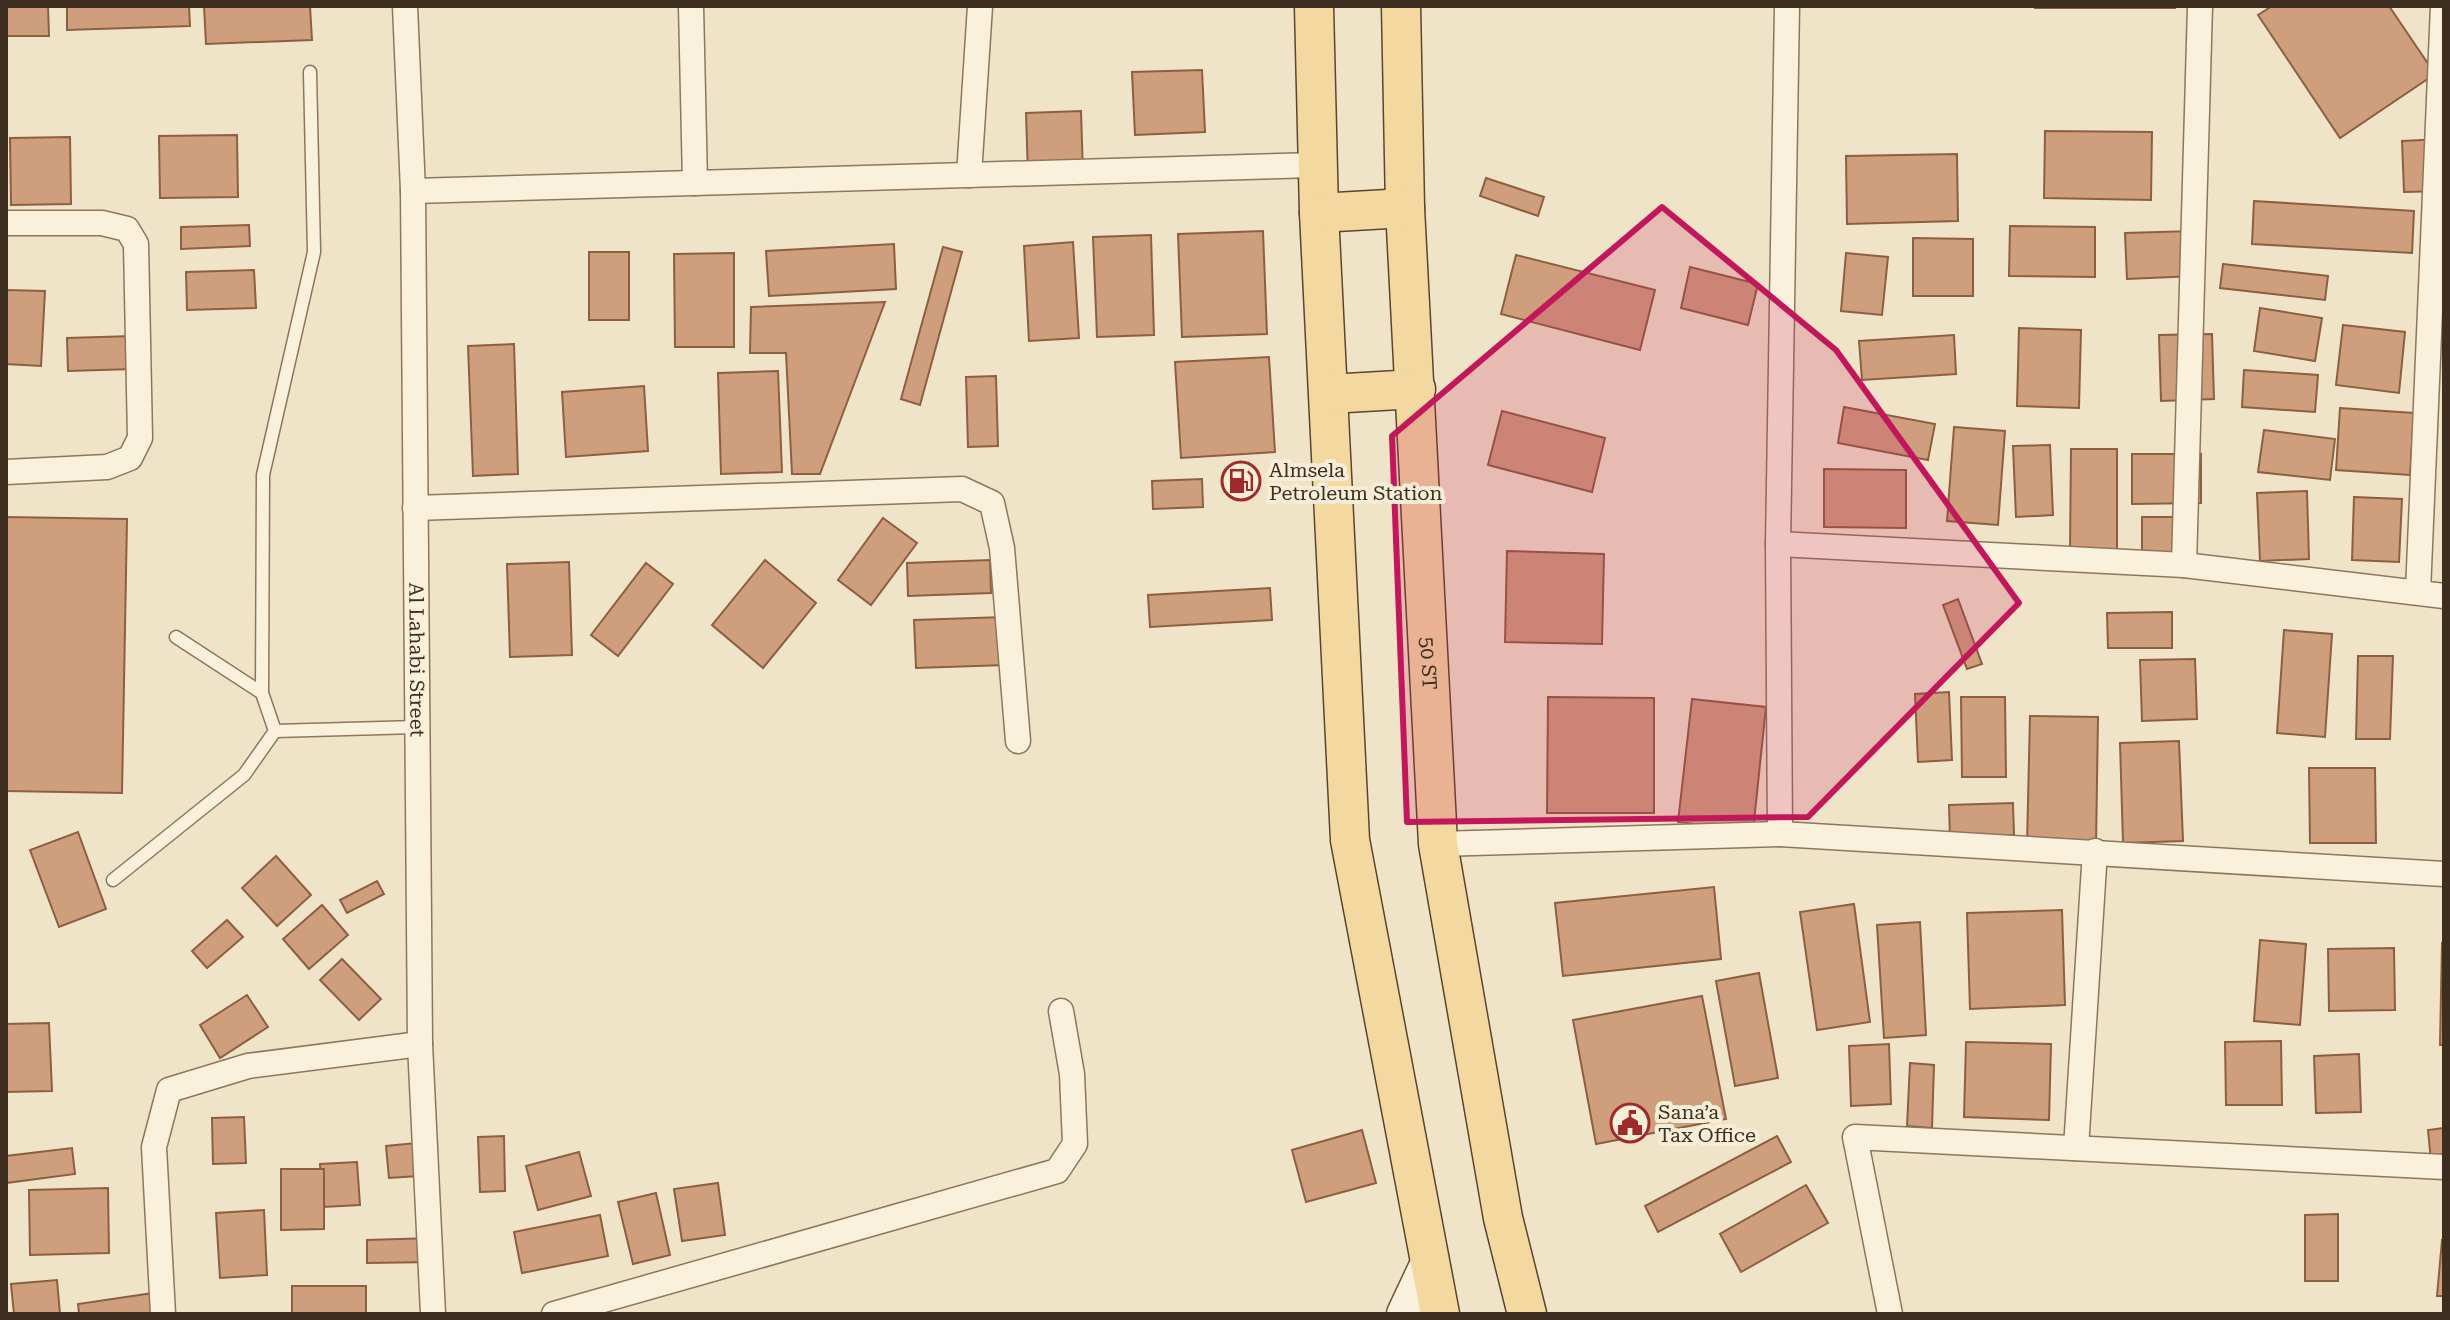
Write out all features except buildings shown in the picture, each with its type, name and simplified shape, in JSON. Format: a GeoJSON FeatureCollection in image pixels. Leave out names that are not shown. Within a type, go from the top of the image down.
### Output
{"type":"FeatureCollection","features":[{"type":"Feature","properties":{"kind":"main road"},"geometry":{"type":"LineString","coordinates":[[1314,6],[1319,213],[1350,840],[1440,1314]]}},
{"type":"Feature","properties":{"kind":"main road","name":"50 ST"},"geometry":{"type":"LineString","coordinates":[[1401,6],[1405,208],[1438,844],[1503,1218],[1527,1314]]}},
{"type":"Feature","properties":{"kind":"main road"},"geometry":{"type":"LineString","coordinates":[[1319,213],[1405,208]]}},
{"type":"Feature","properties":{"kind":"main road"},"geometry":{"type":"LineString","coordinates":[[1329,394],[1416,389]]}},
{"type":"Feature","properties":{"kind":"street","name":"Al Lahabi Street"},"geometry":{"type":"LineString","coordinates":[[405,6],[413,191],[420,1044],[433,1314]]}},
{"type":"Feature","properties":{"kind":"street"},"geometry":{"type":"LineString","coordinates":[[691,6],[695,183]]}},
{"type":"Feature","properties":{"kind":"street"},"geometry":{"type":"LineString","coordinates":[[969,175],[980,6]]}},
{"type":"Feature","properties":{"kind":"street"},"geometry":{"type":"LineString","coordinates":[[1780,834],[1778,544],[1787,6]]}},
{"type":"Feature","properties":{"kind":"street"},"geometry":{"type":"LineString","coordinates":[[2184,565],[2200,6]]}},
{"type":"Feature","properties":{"kind":"street"},"geometry":{"type":"LineString","coordinates":[[2418,592],[2443,6]]}},
{"type":"Feature","properties":{"kind":"street"},"geometry":{"type":"LineString","coordinates":[[413,191],[1317,165]]}},
{"type":"Feature","properties":{"kind":"street"},"geometry":{"type":"LineString","coordinates":[[6,223],[102,223],[127,229],[136,244],[140,438],[130,458],[107,467],[6,472]]}},
{"type":"Feature","properties":{"kind":"street"},"geometry":{"type":"LineString","coordinates":[[415,508],[962,489],[992,503],[1002,548],[1018,741]]}},
{"type":"Feature","properties":{"kind":"street"},"geometry":{"type":"LineString","coordinates":[[1778,544],[2184,565],[2444,596]]}},
{"type":"Feature","properties":{"kind":"street"},"geometry":{"type":"LineString","coordinates":[[1438,844],[1780,834],[2444,874]]}},
{"type":"Feature","properties":{"kind":"street"},"geometry":{"type":"LineString","coordinates":[[2076,1148],[2095,851]]}},
{"type":"Feature","properties":{"kind":"street"},"geometry":{"type":"LineString","coordinates":[[554,1314],[1057,1171],[1075,1144],[1072,1074],[1061,1011]]}},
{"type":"Feature","properties":{"kind":"street"},"geometry":{"type":"LineString","coordinates":[[163,1314],[154,1147],[169,1090],[248,1066],[420,1044]]}},
{"type":"Feature","properties":{"kind":"street"},"geometry":{"type":"LineString","coordinates":[[1890,1314],[1855,1137],[2444,1167]]}},
{"type":"Feature","properties":{"kind":"street"},"geometry":{"type":"LineString","coordinates":[[1404,1314],[1428,1263]]}},
{"type":"Feature","properties":{"kind":"lane"},"geometry":{"type":"LineString","coordinates":[[275,731],[262,693],[263,475],[314,252],[310,72]]}},
{"type":"Feature","properties":{"kind":"lane"},"geometry":{"type":"LineString","coordinates":[[176,637],[262,693]]}},
{"type":"Feature","properties":{"kind":"lane"},"geometry":{"type":"LineString","coordinates":[[275,731],[417,727]]}},
{"type":"Feature","properties":{"kind":"lane"},"geometry":{"type":"LineString","coordinates":[[113,880],[244,775],[275,731]]}},
{"type":"Feature","properties":{"kind":"highlighted area"},"geometry":{"type":"Polygon","coordinates":[[[1662,207],[1836,350],[2019,603],[1808,817],[1407,822],[1392,436],[1662,207]]]}},
{"type":"Feature","properties":{"kind":"place","name":"Almsela Petroleum Station"},"geometry":{"type":"Point","coordinates":[1241,481]}},
{"type":"Feature","properties":{"kind":"place","name":"Sana’a Tax Office"},"geometry":{"type":"Point","coordinates":[1630,1123]}}]}
